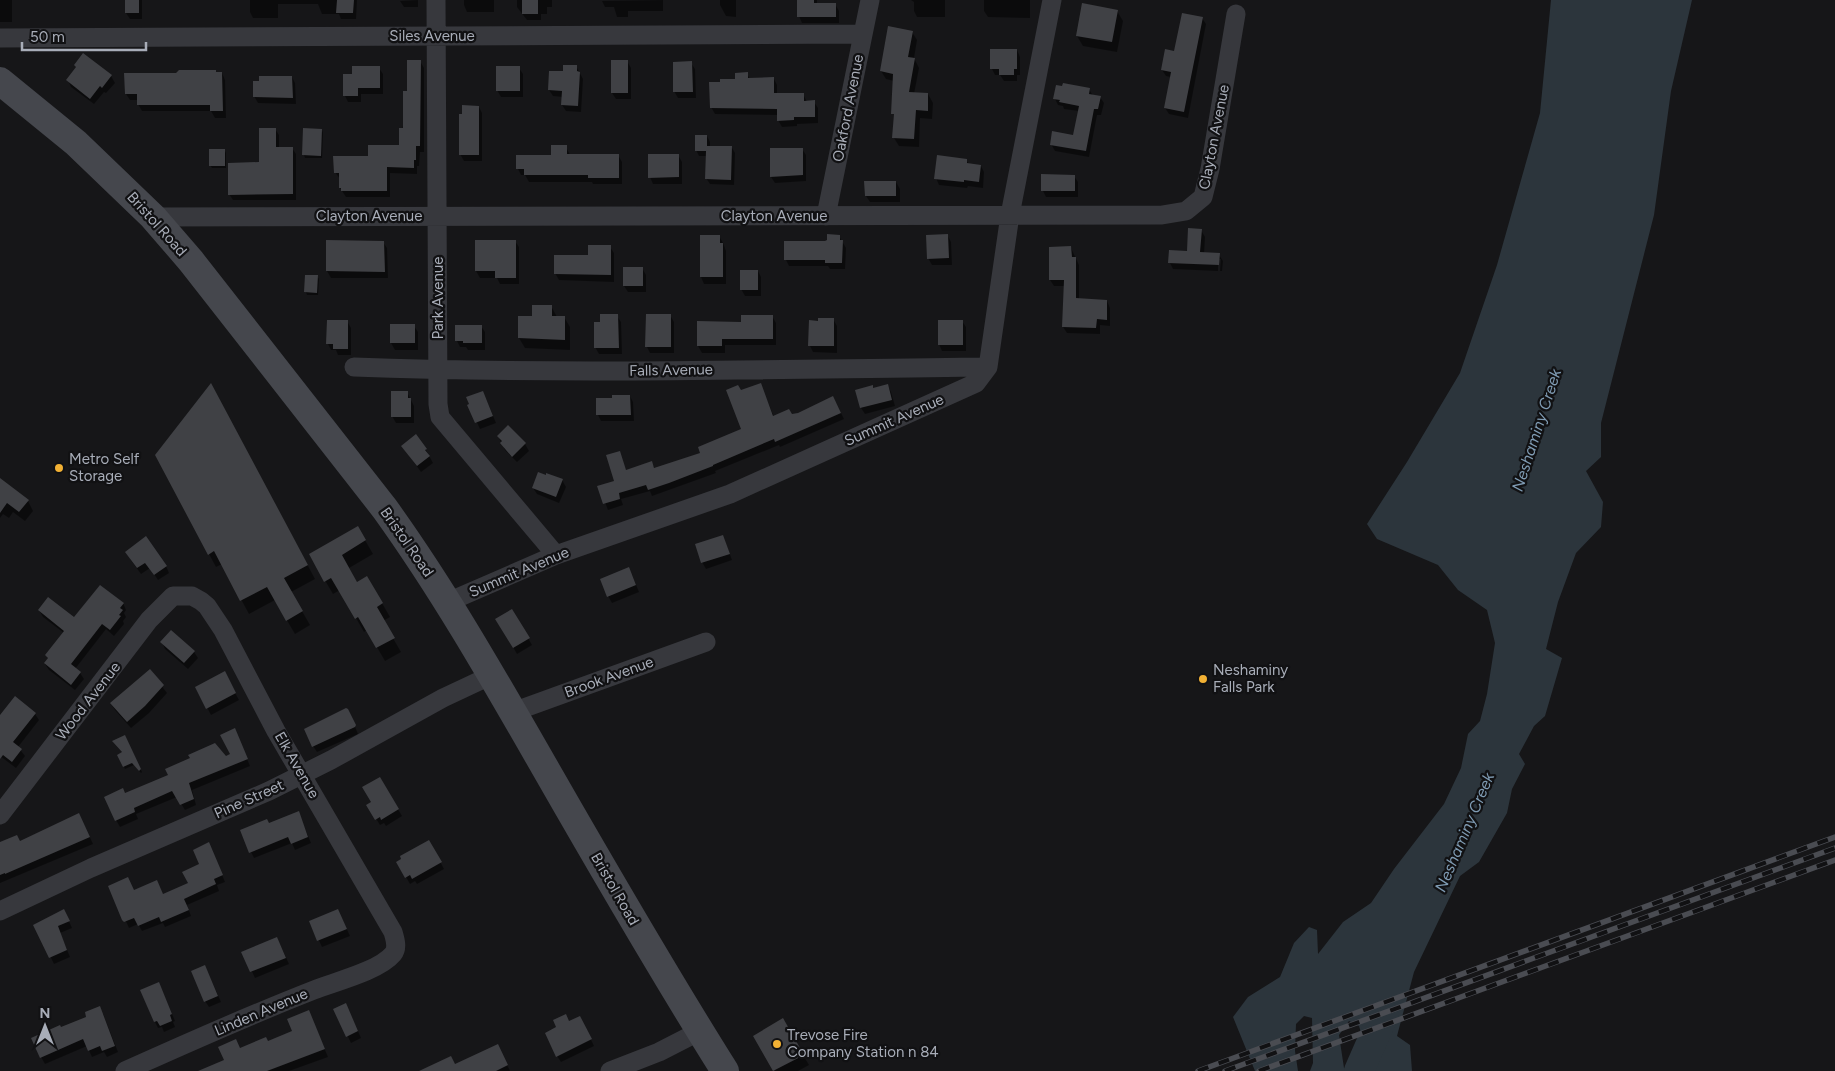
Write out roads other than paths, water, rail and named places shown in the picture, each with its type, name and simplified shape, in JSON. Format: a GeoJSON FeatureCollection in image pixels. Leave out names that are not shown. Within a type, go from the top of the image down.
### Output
{"type":"FeatureCollection","features":[{"type":"Feature","properties":{"kind":"main road","name":"Bristol Road"},"geometry":{"type":"LineString","coordinates":[[0,82],[76,143],[154,217],[191,261],[415,550],[492,676],[620,898],[725,1071]]}},
{"type":"Feature","properties":{"kind":"street","name":"Park Avenue"},"geometry":{"type":"LineString","coordinates":[[436,0],[438,404],[440,417],[556,555]]}},
{"type":"Feature","properties":{"kind":"street","name":"Oakford Avenue"},"geometry":{"type":"LineString","coordinates":[[826,216],[870,0]]}},
{"type":"Feature","properties":{"kind":"street"},"geometry":{"type":"LineString","coordinates":[[988,367],[1010,215],[1052,0]]}},
{"type":"Feature","properties":{"kind":"street","name":"Clayton Avenue"},"geometry":{"type":"LineString","coordinates":[[154,217],[1162,215],[1186,210],[1203,197],[1210,169],[1236,14]]}},
{"type":"Feature","properties":{"kind":"street","name":"Siles Avenue"},"geometry":{"type":"LineString","coordinates":[[0,38],[864,34]]}},
{"type":"Feature","properties":{"kind":"street","name":"Falls Avenue"},"geometry":{"type":"LineString","coordinates":[[354,367],[438,370],[988,367]]}},
{"type":"Feature","properties":{"kind":"street","name":"Summit Avenue"},"geometry":{"type":"LineString","coordinates":[[448,602],[556,555],[730,494],[976,383],[988,367]]}},
{"type":"Feature","properties":{"kind":"street","name":"Elk Avenue"},"geometry":{"type":"LineString","coordinates":[[182,595],[192,596],[207,606],[223,630],[276,731],[392,932],[396,942],[395,950]]}},
{"type":"Feature","properties":{"kind":"street","name":"Wood Avenue"},"geometry":{"type":"LineString","coordinates":[[0,815],[149,620],[168,600],[174,596],[182,595]]}},
{"type":"Feature","properties":{"kind":"street","name":"Brook Avenue"},"geometry":{"type":"LineString","coordinates":[[513,712],[706,642]]}},
{"type":"Feature","properties":{"kind":"street","name":"Pine Street"},"geometry":{"type":"LineString","coordinates":[[0,911],[91,868],[303,775],[443,698],[492,676]]}},
{"type":"Feature","properties":{"kind":"street","name":"Linden Avenue"},"geometry":{"type":"LineString","coordinates":[[125,1071],[314,990],[363,972],[382,962],[392,955],[395,950]]}},
{"type":"Feature","properties":{"kind":"street"},"geometry":{"type":"LineString","coordinates":[[610,1071],[659,1052],[700,1031]]}},
{"type":"Feature","properties":{"kind":"water"},"geometry":{"type":"Polygon","coordinates":[[[1551,0],[1692,0],[1671,91],[1654,215],[1601,423],[1601,457],[1586,471],[1603,502],[1601,527],[1576,553],[1558,602],[1546,649],[1562,658],[1545,716],[1534,726],[1519,754],[1525,764],[1512,789],[1507,813],[1479,862],[1460,876],[1414,972],[1397,1036],[1410,1045],[1412,1071],[1367,1071],[1369,1058],[1359,1026],[1349,1021],[1339,1035],[1344,1068],[1349,1071],[1310,1071],[1313,1063],[1312,1018],[1304,1016],[1296,1024],[1295,1051],[1298,1071],[1255,1071],[1233,1017],[1248,997],[1280,977],[1294,943],[1309,927],[1317,930],[1318,954],[1343,922],[1371,903],[1394,869],[1444,804],[1461,768],[1468,734],[1480,721],[1487,694],[1495,643],[1487,610],[1458,590],[1438,565],[1377,539],[1367,524],[1407,462],[1460,373],[1497,265],[1540,113],[1551,0]]]}},
{"type":"Feature","properties":{"kind":"waterway","name":"Neshaminy Creek"},"geometry":{"type":"LineString","coordinates":[[1359,1071],[1384,1014]]}},
{"type":"Feature","properties":{"kind":"railway"},"geometry":{"type":"LineString","coordinates":[[1198,1071],[1835,837]]}},
{"type":"Feature","properties":{"kind":"railway"},"geometry":{"type":"LineString","coordinates":[[1225,1071],[1835,848]]}},
{"type":"Feature","properties":{"kind":"railway"},"geometry":{"type":"LineString","coordinates":[[1259,1071],[1835,860]]}},
{"type":"Feature","properties":{"kind":"place","name":"Metro Self Storage"},"geometry":{"type":"Point","coordinates":[59,468]}},
{"type":"Feature","properties":{"kind":"place","name":"Neshaminy Falls Park"},"geometry":{"type":"Point","coordinates":[1203,679]}},
{"type":"Feature","properties":{"kind":"place","name":"Trevose Fire Company Station n 84"},"geometry":{"type":"Point","coordinates":[777,1044]}}]}
